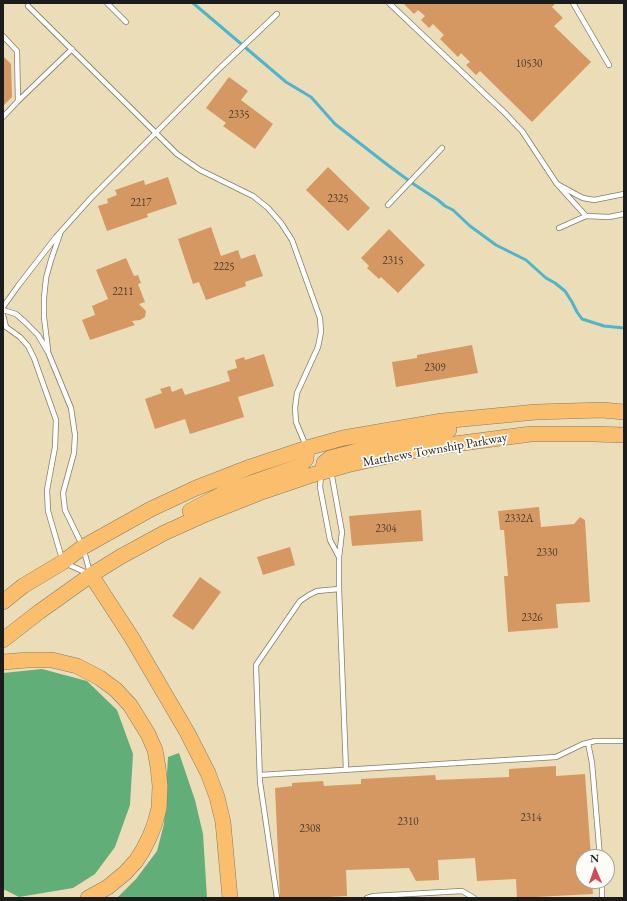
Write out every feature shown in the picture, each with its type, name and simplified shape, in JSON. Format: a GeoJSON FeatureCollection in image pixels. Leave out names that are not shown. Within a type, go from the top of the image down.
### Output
{"type":"FeatureCollection","features":[{"type":"Feature","properties":{"kind":"main road","name":"Matthews Township Parkway"},"geometry":{"type":"LineString","coordinates":[[3,602],[23,586],[63,562],[83,546],[151,509],[196,488],[250,467],[307,448],[343,438],[442,421],[536,412],[602,410],[624,412]]}},
{"type":"Feature","properties":{"kind":"main road"},"geometry":{"type":"LineString","coordinates":[[326,471],[324,463],[330,458],[408,438],[447,431],[477,418]]}},
{"type":"Feature","properties":{"kind":"main road","name":"Matthews Township Parkway"},"geometry":{"type":"LineString","coordinates":[[3,640],[91,575],[120,557],[164,533],[206,514],[259,493],[326,471],[401,453],[447,445],[531,434],[624,435]]}},
{"type":"Feature","properties":{"kind":"main road"},"geometry":{"type":"LineString","coordinates":[[164,533],[188,512],[228,491],[300,466],[306,460],[307,448]]}},
{"type":"Feature","properties":{"kind":"main road"},"geometry":{"type":"LineString","coordinates":[[91,575],[132,638],[187,732],[208,773],[223,822],[230,898]]}},
{"type":"Feature","properties":{"kind":"main road"},"geometry":{"type":"LineString","coordinates":[[3,662],[52,660],[77,666],[100,678],[116,690],[130,705],[148,734],[155,750],[160,786],[159,808],[150,836],[136,861],[125,873],[108,886],[88,898]]}},
{"type":"Feature","properties":{"kind":"lane"},"geometry":{"type":"LineString","coordinates":[[107,3],[126,22]]}},
{"type":"Feature","properties":{"kind":"lane"},"geometry":{"type":"LineString","coordinates":[[389,3],[522,131],[558,184],[586,216]]}},
{"type":"Feature","properties":{"kind":"lane"},"geometry":{"type":"LineString","coordinates":[[573,3],[609,65]]}},
{"type":"Feature","properties":{"kind":"lane"},"geometry":{"type":"LineString","coordinates":[[28,6],[177,154],[194,166],[253,196],[268,208],[281,223],[292,240],[320,318],[321,332],[318,347],[297,392],[295,408],[296,422],[307,448]]}},
{"type":"Feature","properties":{"kind":"lane"},"geometry":{"type":"LineString","coordinates":[[91,575],[83,546],[65,510],[64,504],[63,493],[74,453],[75,435],[70,408],[48,352],[38,336],[16,314],[3,309],[18,286],[62,231],[91,198],[220,68],[277,14]]}},
{"type":"Feature","properties":{"kind":"lane"},"geometry":{"type":"LineString","coordinates":[[3,36],[17,51],[18,101]]}},
{"type":"Feature","properties":{"kind":"lane"},"geometry":{"type":"LineString","coordinates":[[3,117],[72,49]]}},
{"type":"Feature","properties":{"kind":"lane"},"geometry":{"type":"LineString","coordinates":[[388,205],[442,148]]}},
{"type":"Feature","properties":{"kind":"lane"},"geometry":{"type":"LineString","coordinates":[[558,184],[583,198],[594,200],[624,194]]}},
{"type":"Feature","properties":{"kind":"lane"},"geometry":{"type":"LineString","coordinates":[[559,228],[586,216],[609,217],[624,214]]}},
{"type":"Feature","properties":{"kind":"lane"},"geometry":{"type":"LineString","coordinates":[[48,352],[44,318],[46,278],[62,231]]}},
{"type":"Feature","properties":{"kind":"lane"},"geometry":{"type":"LineString","coordinates":[[3,315],[6,327],[20,337],[28,346],[34,358],[56,420],[55,447],[47,490],[48,511],[63,562],[91,575]]}},
{"type":"Feature","properties":{"kind":"lane"},"geometry":{"type":"LineString","coordinates":[[326,471],[320,487],[330,540],[339,557]]}},
{"type":"Feature","properties":{"kind":"lane"},"geometry":{"type":"LineString","coordinates":[[326,471],[342,532],[339,557],[339,589],[346,770]]}},
{"type":"Feature","properties":{"kind":"lane"},"geometry":{"type":"LineString","coordinates":[[277,898],[260,775],[256,665],[300,601],[317,592],[339,589]]}},
{"type":"Feature","properties":{"kind":"lane"},"geometry":{"type":"LineString","coordinates":[[260,775],[556,757],[583,744],[624,741]]}},
{"type":"Feature","properties":{"kind":"lane"},"geometry":{"type":"LineString","coordinates":[[588,743],[592,763],[599,849]]}},
{"type":"Feature","properties":{"kind":"lane"},"geometry":{"type":"LineString","coordinates":[[367,898],[374,896],[462,891],[474,898]]}},
{"type":"Feature","properties":{"kind":"green space"},"geometry":{"type":"Polygon","coordinates":[[[42,669],[87,681],[117,710],[133,754],[130,805],[115,847],[95,874],[73,888],[19,897],[3,889],[3,673],[42,669]]]}},
{"type":"Feature","properties":{"kind":"green space"},"geometry":{"type":"Polygon","coordinates":[[[179,753],[195,800],[203,834],[207,898],[117,898],[136,879],[157,851],[164,824],[168,757],[179,753]]]}},
{"type":"Feature","properties":{"kind":"building"},"geometry":{"type":"Polygon","coordinates":[[[403,3],[556,3],[552,7],[563,18],[554,26],[591,62],[532,122],[480,71],[476,75],[466,65],[470,62],[461,53],[458,57],[440,39],[444,35],[433,24],[429,28],[421,20],[425,16],[418,10],[414,14],[403,3]]]}},
{"type":"Feature","properties":{"kind":"building"},"geometry":{"type":"Polygon","coordinates":[[[3,56],[11,64],[12,97],[3,106],[3,56]]]}},
{"type":"Feature","properties":{"kind":"building"},"geometry":{"type":"Polygon","coordinates":[[[229,77],[248,91],[241,100],[273,124],[255,149],[223,126],[226,123],[206,108],[229,77]]]}},
{"type":"Feature","properties":{"kind":"building"},"geometry":{"type":"Polygon","coordinates":[[[328,167],[370,208],[348,231],[306,190],[328,167]]]}},
{"type":"Feature","properties":{"kind":"building"},"geometry":{"type":"Polygon","coordinates":[[[168,177],[177,204],[147,214],[148,217],[107,231],[98,206],[108,203],[107,199],[117,195],[115,190],[144,180],[145,185],[168,177]]]}},
{"type":"Feature","properties":{"kind":"building"},"geometry":{"type":"Polygon","coordinates":[[[211,227],[221,256],[238,250],[241,259],[255,254],[263,276],[245,282],[246,286],[206,300],[199,282],[193,284],[178,239],[211,227]]]}},
{"type":"Feature","properties":{"kind":"building"},"geometry":{"type":"Polygon","coordinates":[[[389,229],[425,265],[398,293],[381,277],[379,279],[367,268],[369,266],[361,258],[389,229]]]}},
{"type":"Feature","properties":{"kind":"building"},"geometry":{"type":"Polygon","coordinates":[[[126,258],[134,276],[138,275],[141,283],[138,284],[145,302],[139,304],[146,311],[145,317],[140,320],[132,321],[135,325],[90,340],[82,320],[95,315],[92,306],[108,299],[96,270],[126,258]]]}},
{"type":"Feature","properties":{"kind":"building"},"geometry":{"type":"Polygon","coordinates":[[[472,345],[478,373],[396,387],[392,362],[417,358],[417,355],[472,345]]]}},
{"type":"Feature","properties":{"kind":"building"},"geometry":{"type":"Polygon","coordinates":[[[264,354],[274,386],[238,397],[244,417],[190,434],[185,419],[155,429],[145,399],[162,393],[160,389],[170,386],[172,392],[182,388],[185,395],[230,381],[227,371],[237,368],[235,360],[244,357],[245,360],[264,354]]]}},
{"type":"Feature","properties":{"kind":"building"},"geometry":{"type":"Polygon","coordinates":[[[539,507],[541,527],[574,524],[580,517],[585,520],[590,602],[556,604],[558,628],[508,632],[504,576],[508,576],[504,530],[500,530],[498,511],[539,507]]]}},
{"type":"Feature","properties":{"kind":"building"},"geometry":{"type":"Polygon","coordinates":[[[421,510],[423,541],[352,546],[349,516],[421,510]]]}},
{"type":"Feature","properties":{"kind":"building"},"geometry":{"type":"Polygon","coordinates":[[[290,547],[295,565],[263,575],[257,557],[290,547]]]}},
{"type":"Feature","properties":{"kind":"building"},"geometry":{"type":"Polygon","coordinates":[[[200,577],[221,592],[193,630],[172,616],[200,577]]]}},
{"type":"Feature","properties":{"kind":"building"},"geometry":{"type":"Polygon","coordinates":[[[556,766],[556,776],[585,774],[590,849],[575,849],[575,889],[593,889],[593,894],[517,898],[516,879],[477,881],[475,858],[438,860],[439,880],[416,881],[409,868],[346,870],[347,896],[280,898],[275,788],[292,786],[292,783],[323,781],[324,786],[361,784],[361,779],[435,775],[436,780],[509,777],[509,769],[556,766]]]}},
{"type":"Feature","properties":{"kind":"waterway"},"geometry":{"type":"LineString","coordinates":[[193,3],[286,82],[311,97],[335,124],[389,166],[445,206],[453,210],[470,226],[496,245],[526,260],[546,278],[565,291],[582,319],[604,326],[624,328]]}}]}
